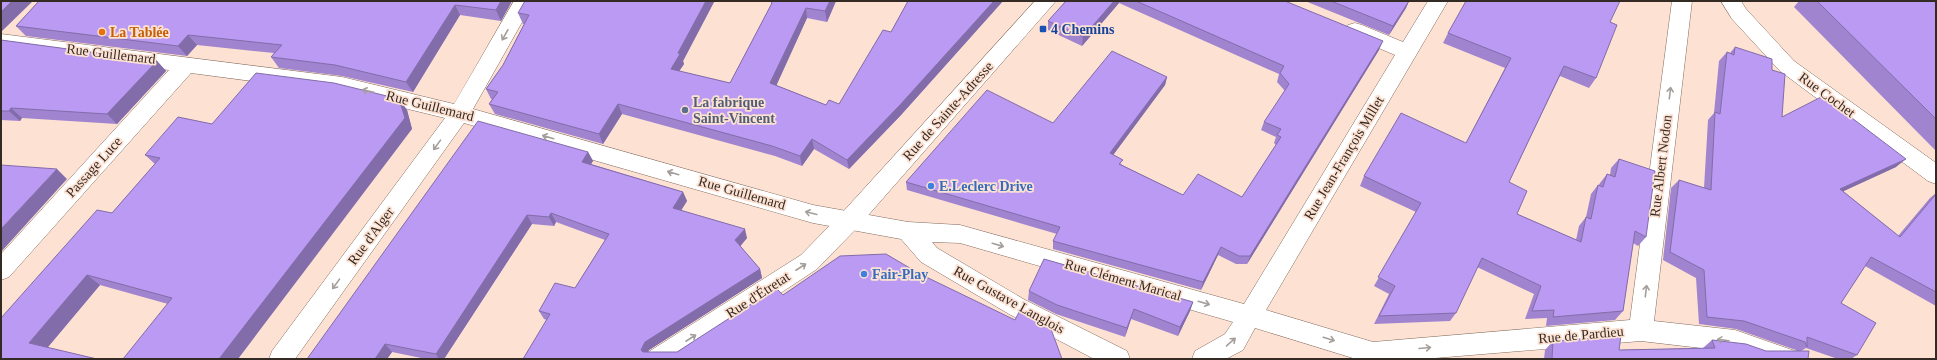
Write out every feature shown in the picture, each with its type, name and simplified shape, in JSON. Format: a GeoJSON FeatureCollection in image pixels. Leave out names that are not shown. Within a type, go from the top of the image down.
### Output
{"type":"FeatureCollection","features":[{"type":"Feature","properties":{"kind":"street","name":"Rue d'Alger"},"geometry":{"type":"LineString","coordinates":[[281,359],[460,113],[524,1]]}},
{"type":"Feature","properties":{"kind":"street","name":"Rue de Sainte-Adresse"},"geometry":{"type":"LineString","coordinates":[[849,221],[1046,1]]}},
{"type":"Feature","properties":{"kind":"street","name":"Rue Jean-François Millet"},"geometry":{"type":"LineString","coordinates":[[1204,359],[1234,342],[1438,1]]}},
{"type":"Feature","properties":{"kind":"street","name":"Rue Albert Nodon"},"geometry":{"type":"LineString","coordinates":[[1641,330],[1682,1]]}},
{"type":"Feature","properties":{"kind":"street","name":"Rue Cochet"},"geometry":{"type":"LineString","coordinates":[[1732,1],[1739,14],[1787,66],[1936,175]]}},
{"type":"Feature","properties":{"kind":"street"},"geometry":{"type":"LineString","coordinates":[[1339,24],[1407,52]]}},
{"type":"Feature","properties":{"kind":"street"},"geometry":{"type":"LineString","coordinates":[[3,43],[22,26]]}},
{"type":"Feature","properties":{"kind":"street","name":"Rue Guillemard"},"geometry":{"type":"LineString","coordinates":[[3,43],[187,64],[342,85],[460,113],[813,214],[849,221]]}},
{"type":"Feature","properties":{"kind":"street","name":"Passage Luce"},"geometry":{"type":"LineString","coordinates":[[1,270],[187,64]]}},
{"type":"Feature","properties":{"kind":"street","name":"Rue Clément Marical"},"geometry":{"type":"LineString","coordinates":[[849,221],[908,231],[960,234],[1382,355]]}},
{"type":"Feature","properties":{"kind":"street","name":"Rue d'Étretat"},"geometry":{"type":"LineString","coordinates":[[659,359],[809,262],[849,221]]}},
{"type":"Feature","properties":{"kind":"street","name":"Rue Gustave Langlois"},"geometry":{"type":"LineString","coordinates":[[908,231],[929,255],[1017,307],[1118,359]]}},
{"type":"Feature","properties":{"kind":"street","name":"Rue de Pardieu"},"geometry":{"type":"LineString","coordinates":[[1382,355],[1641,330],[1735,341],[1786,359]]}},
{"type":"Feature","properties":{"kind":"building"},"geometry":{"type":"Polygon","coordinates":[[[1,1],[12,1],[1,12],[1,1]]]}},
{"type":"Feature","properties":{"kind":"building"},"geometry":{"type":"Polygon","coordinates":[[[39,1],[501,1],[496,10],[455,5],[406,82],[335,65],[271,57],[282,45],[188,35],[178,46],[16,26],[39,1]]]}},
{"type":"Feature","properties":{"kind":"building"},"geometry":{"type":"Polygon","coordinates":[[[525,1],[706,1],[671,69],[730,83],[772,1],[830,1],[825,11],[806,8],[770,83],[826,105],[829,100],[839,104],[883,30],[891,32],[908,1],[994,1],[900,105],[847,160],[812,139],[800,156],[772,146],[618,104],[599,134],[489,104],[498,92],[486,89],[503,65],[529,15],[518,13],[525,1]]]}},
{"type":"Feature","properties":{"kind":"building"},"geometry":{"type":"Polygon","coordinates":[[[1066,1],[1114,1],[1083,37],[1048,21],[1066,1]]]}},
{"type":"Feature","properties":{"kind":"building"},"geometry":{"type":"Polygon","coordinates":[[[1136,1],[1285,1],[1383,41],[1250,256],[1239,256],[1221,247],[1203,282],[1053,241],[1060,227],[906,182],[987,90],[1053,123],[1112,51],[1167,77],[1110,153],[1123,160],[1119,164],[1183,195],[1198,174],[1242,197],[1281,137],[1277,135],[1281,129],[1264,122],[1289,84],[1280,73],[1284,66],[1136,1]]]}},
{"type":"Feature","properties":{"kind":"building"},"geometry":{"type":"Polygon","coordinates":[[[1331,1],[1409,1],[1393,26],[1331,1]]]}},
{"type":"Feature","properties":{"kind":"building"},"geometry":{"type":"Polygon","coordinates":[[[1466,1],[1620,1],[1610,22],[1617,25],[1596,78],[1564,66],[1509,182],[1527,191],[1517,214],[1581,242],[1586,217],[1591,219],[1598,185],[1603,187],[1607,174],[1615,177],[1619,159],[1655,171],[1646,237],[1635,231],[1623,311],[1553,317],[1554,310],[1532,311],[1541,286],[1482,258],[1456,313],[1379,316],[1395,286],[1378,277],[1421,203],[1364,176],[1401,113],[1466,143],[1511,58],[1448,33],[1466,1]]]}},
{"type":"Feature","properties":{"kind":"building"},"geometry":{"type":"Polygon","coordinates":[[[1817,1],[1936,1],[1936,119],[1817,1]]]}},
{"type":"Feature","properties":{"kind":"building"},"geometry":{"type":"Polygon","coordinates":[[[1,40],[157,61],[107,114],[11,108],[9,111],[1,111],[1,40]]]}},
{"type":"Feature","properties":{"kind":"building"},"geometry":{"type":"Polygon","coordinates":[[[1735,47],[1772,59],[1772,70],[1785,74],[1782,117],[1823,96],[1906,159],[1840,189],[1900,237],[1936,194],[1936,292],[1871,257],[1841,303],[1876,323],[1857,355],[1807,337],[1807,347],[1805,342],[1744,321],[1707,317],[1704,270],[1670,252],[1679,180],[1711,190],[1715,112],[1720,114],[1727,52],[1734,55],[1735,47]]]}},
{"type":"Feature","properties":{"kind":"building"},"geometry":{"type":"Polygon","coordinates":[[[256,73],[334,83],[399,99],[405,118],[219,359],[123,359],[172,298],[87,275],[29,343],[97,359],[1,359],[1,318],[97,210],[112,213],[160,158],[145,155],[178,117],[212,124],[256,73]]]}},
{"type":"Feature","properties":{"kind":"building"},"geometry":{"type":"Polygon","coordinates":[[[478,121],[588,152],[582,162],[683,192],[673,208],[745,229],[735,240],[760,269],[645,342],[641,350],[643,352],[677,352],[776,288],[783,295],[840,256],[886,254],[920,274],[1015,320],[1019,312],[1051,329],[1062,359],[523,359],[550,314],[539,311],[555,283],[575,288],[609,234],[551,213],[549,217],[527,215],[436,354],[385,344],[375,359],[307,359],[478,121]]]}},
{"type":"Feature","properties":{"kind":"building"},"geometry":{"type":"Polygon","coordinates":[[[1,165],[57,169],[1,229],[1,165]]]}},
{"type":"Feature","properties":{"kind":"building"},"geometry":{"type":"Polygon","coordinates":[[[1044,259],[1193,302],[1180,327],[1134,309],[1127,328],[1057,305],[1029,291],[1044,259]]]}},
{"type":"Feature","properties":{"kind":"building"},"geometry":{"type":"Polygon","coordinates":[[[1621,336],[1619,350],[1715,348],[1712,340],[1746,344],[1766,351],[1809,351],[1808,359],[1552,359],[1553,341],[1621,336]]]}},
{"type":"Feature","properties":{"kind":"place","name":"4 Chemins"},"geometry":{"type":"Point","coordinates":[1043,29]}},
{"type":"Feature","properties":{"kind":"place","name":"La Tablée"},"geometry":{"type":"Point","coordinates":[102,32]}},
{"type":"Feature","properties":{"kind":"place","name":"La fabrique Saint-Vincent"},"geometry":{"type":"Point","coordinates":[685,110]}},
{"type":"Feature","properties":{"kind":"place","name":"E.Leclerc Drive"},"geometry":{"type":"Point","coordinates":[931,186]}},
{"type":"Feature","properties":{"kind":"place","name":"Fair-Play"},"geometry":{"type":"Point","coordinates":[864,274]}}]}
